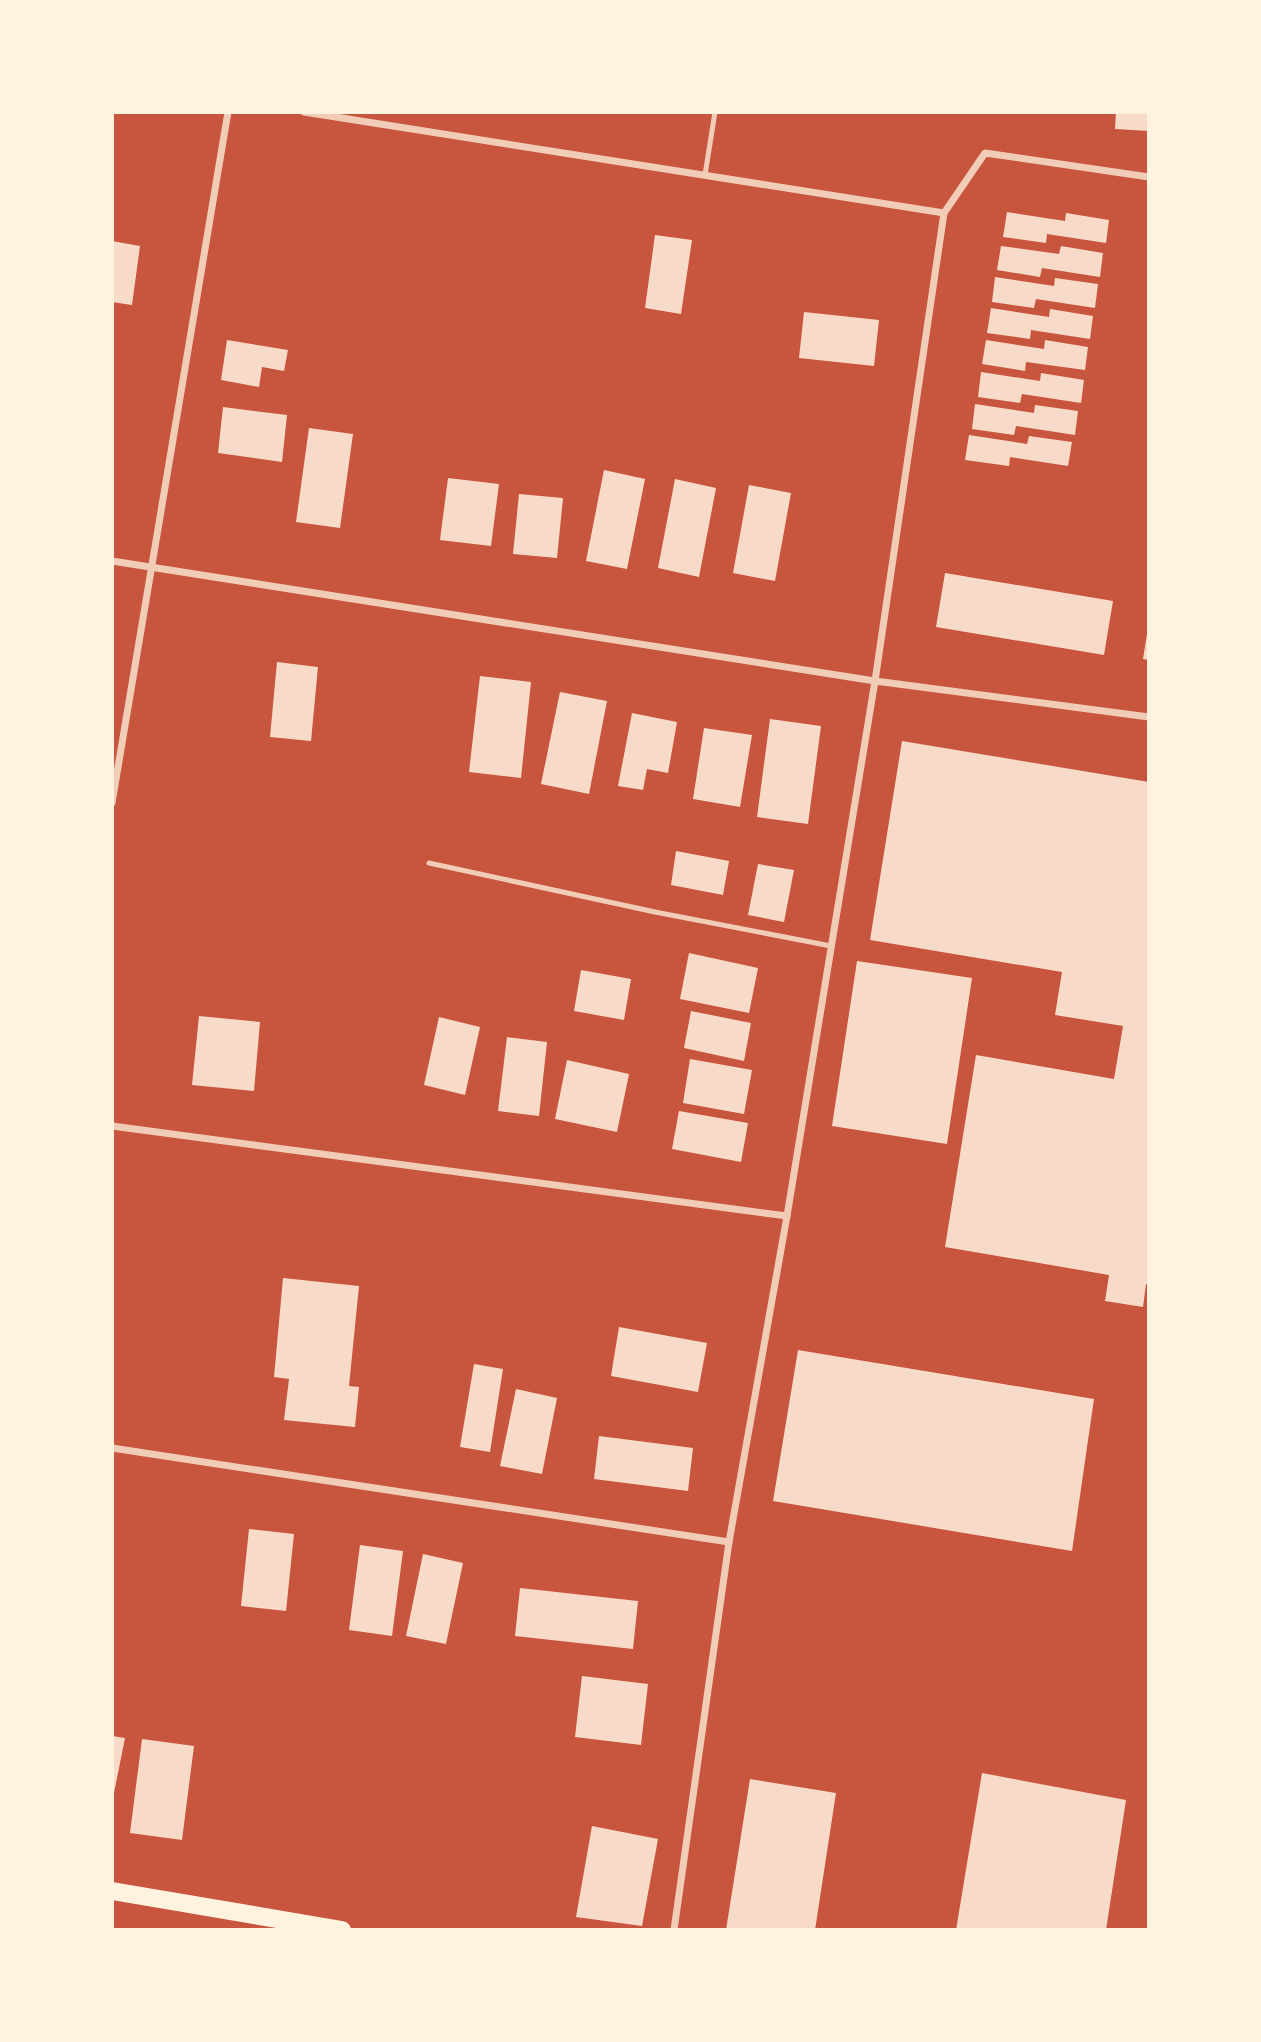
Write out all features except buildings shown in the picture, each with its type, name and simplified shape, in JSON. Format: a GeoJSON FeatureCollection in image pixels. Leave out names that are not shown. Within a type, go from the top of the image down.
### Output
{"type":"FeatureCollection","features":[{"type":"Feature","properties":{"kind":"main road"},"geometry":{"type":"LineString","coordinates":[[112,1891],[342,1930]]}},
{"type":"Feature","properties":{"kind":"street"},"geometry":{"type":"LineString","coordinates":[[112,803],[228,112]]}},
{"type":"Feature","properties":{"kind":"street"},"geometry":{"type":"LineString","coordinates":[[304,112],[944,213]]}},
{"type":"Feature","properties":{"kind":"street"},"geometry":{"type":"LineString","coordinates":[[674,1930],[729,1542],[787,1216],[875,681],[944,213],[985,153],[1149,177]]}},
{"type":"Feature","properties":{"kind":"street"},"geometry":{"type":"LineString","coordinates":[[112,561],[875,681],[1149,717]]}},
{"type":"Feature","properties":{"kind":"street"},"geometry":{"type":"LineString","coordinates":[[112,1126],[787,1216]]}},
{"type":"Feature","properties":{"kind":"street"},"geometry":{"type":"LineString","coordinates":[[112,1448],[729,1542]]}},
{"type":"Feature","properties":{"kind":"lane"},"geometry":{"type":"LineString","coordinates":[[705,175],[715,112]]}},
{"type":"Feature","properties":{"kind":"lane"},"geometry":{"type":"LineString","coordinates":[[429,863],[654,912],[831,946]]}}]}
